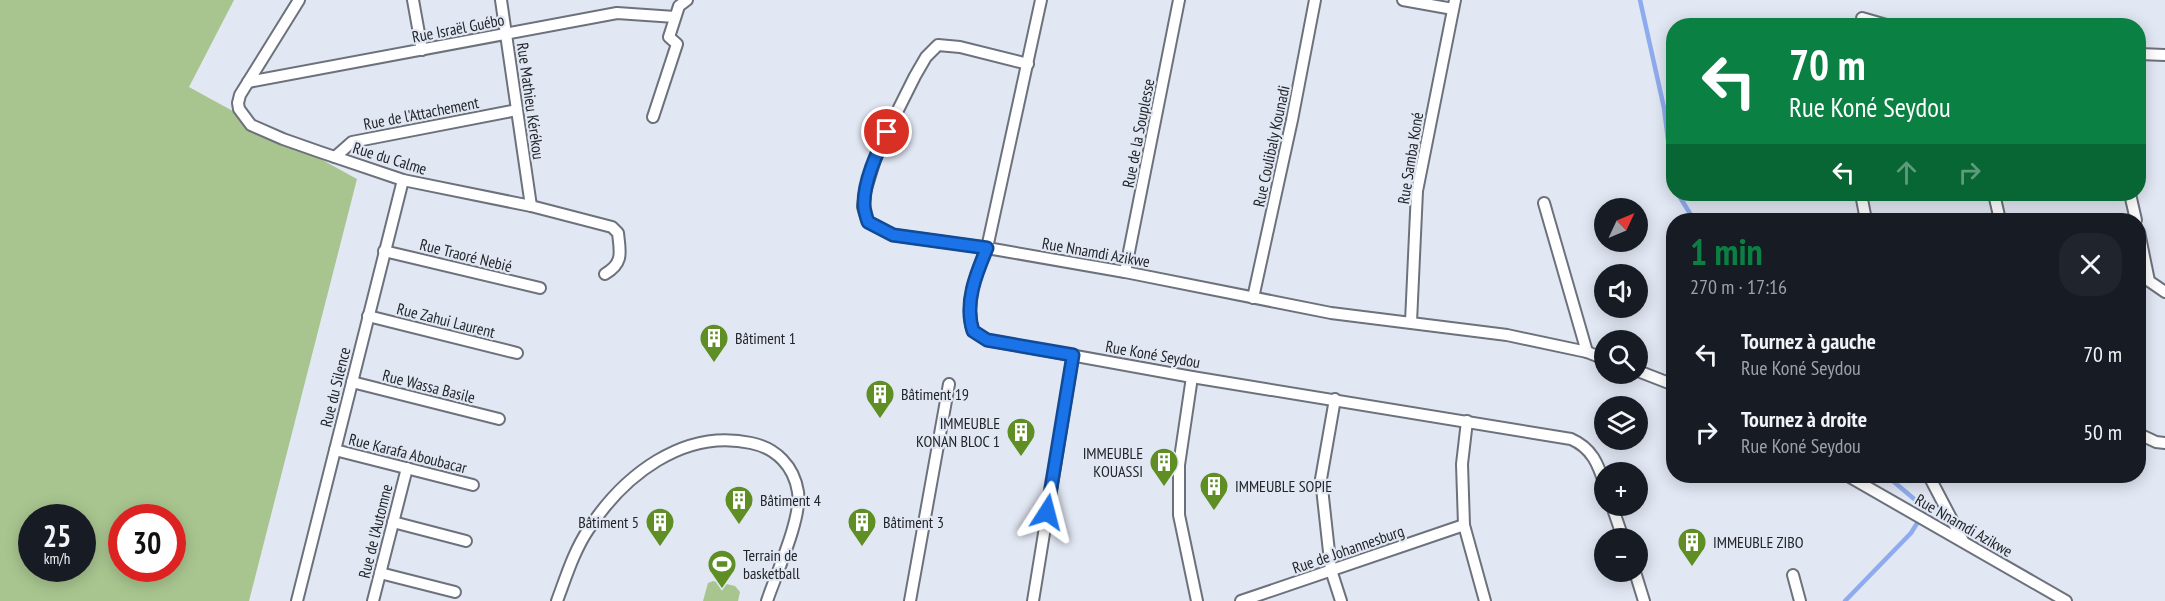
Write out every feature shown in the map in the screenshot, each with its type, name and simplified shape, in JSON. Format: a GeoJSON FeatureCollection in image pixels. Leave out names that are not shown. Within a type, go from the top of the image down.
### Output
{"type":"FeatureCollection","features":[{"type":"Feature","properties":{"kind":"street","name":"Rue du Calme"},"geometry":{"type":"LineString","coordinates":[[299,0],[248,82],[238,103],[243,116],[251,125],[283,139],[403,180],[531,206],[615,229],[618,232],[619,260],[614,270],[605,274]]}},
{"type":"Feature","properties":{"kind":"street"},"geometry":{"type":"LineString","coordinates":[[413,0],[422,50]]}},
{"type":"Feature","properties":{"kind":"street","name":"Rue Mathieu Kérékou"},"geometry":{"type":"LineString","coordinates":[[501,0],[531,206]]}},
{"type":"Feature","properties":{"kind":"street"},"geometry":{"type":"LineString","coordinates":[[653,117],[677,44],[669,37],[679,6],[687,0]]}},
{"type":"Feature","properties":{"kind":"street","name":"Rue Koné Seydou"},"geometry":{"type":"LineString","coordinates":[[1041,0],[987,248],[976,275],[969,310],[973,331],[987,340],[1192,377],[1571,439],[1592,453],[1596,462]]}},
{"type":"Feature","properties":{"kind":"street","name":"Rue de la Souplesse"},"geometry":{"type":"LineString","coordinates":[[1125,272],[1179,0]]}},
{"type":"Feature","properties":{"kind":"street","name":"Rue Coulibaly Kounadi"},"geometry":{"type":"LineString","coordinates":[[1253,298],[1292,120],[1315,0]]}},
{"type":"Feature","properties":{"kind":"street"},"geometry":{"type":"LineString","coordinates":[[1403,0],[1454,4]]}},
{"type":"Feature","properties":{"kind":"street","name":"Rue Samba Koné"},"geometry":{"type":"LineString","coordinates":[[1411,322],[1417,191],[1454,4]]}},
{"type":"Feature","properties":{"kind":"street","name":"Rue Israël Guébo"},"geometry":{"type":"LineString","coordinates":[[248,82],[616,13],[675,17]]}},
{"type":"Feature","properties":{"kind":"street","name":"Rue Nnamdi Azikwe"},"geometry":{"type":"LineString","coordinates":[[1028,64],[960,47],[938,45],[926,57],[915,76],[878,150],[865,192],[863,207],[868,222],[893,235],[987,248],[1125,272],[1331,313],[1507,335],[1594,355]]}},
{"type":"Feature","properties":{"kind":"street"},"geometry":{"type":"LineString","coordinates":[[2146,54],[2165,55]]}},
{"type":"Feature","properties":{"kind":"street","name":"Rue de l'Attachement"},"geometry":{"type":"LineString","coordinates":[[335,157],[352,142],[517,110]]}},
{"type":"Feature","properties":{"kind":"street","name":"Rue du Silence"},"geometry":{"type":"LineString","coordinates":[[297,601],[403,180]]}},
{"type":"Feature","properties":{"kind":"street"},"geometry":{"type":"LineString","coordinates":[[1544,203],[1587,352]]}},
{"type":"Feature","properties":{"kind":"street","name":"Rue Traoré Nebié"},"geometry":{"type":"LineString","coordinates":[[384,250],[540,288]]}},
{"type":"Feature","properties":{"kind":"street"},"geometry":{"type":"LineString","coordinates":[[2146,266],[2149,280],[2165,292]]}},
{"type":"Feature","properties":{"kind":"street","name":"Rue Zahui Laurent"},"geometry":{"type":"LineString","coordinates":[[368,316],[517,353]]}},
{"type":"Feature","properties":{"kind":"street"},"geometry":{"type":"LineString","coordinates":[[1033,601],[1073,355]]}},
{"type":"Feature","properties":{"kind":"street"},"geometry":{"type":"LineString","coordinates":[[1648,375],[1666,382]]}},
{"type":"Feature","properties":{"kind":"street"},"geometry":{"type":"LineString","coordinates":[[1192,377],[1179,465],[1179,515],[1197,601]]}},
{"type":"Feature","properties":{"kind":"street","name":"Rue Wassa Basile"},"geometry":{"type":"LineString","coordinates":[[352,382],[499,419]]}},
{"type":"Feature","properties":{"kind":"street"},"geometry":{"type":"LineString","coordinates":[[910,601],[949,384]]}},
{"type":"Feature","properties":{"kind":"street"},"geometry":{"type":"LineString","coordinates":[[1335,399],[1321,479],[1331,570],[1341,601]]}},
{"type":"Feature","properties":{"kind":"street"},"geometry":{"type":"LineString","coordinates":[[1467,421],[1462,464],[1464,525],[1485,601]]}},
{"type":"Feature","properties":{"kind":"street"},"geometry":{"type":"LineString","coordinates":[[2146,437],[2165,443]]}},
{"type":"Feature","properties":{"kind":"street"},"geometry":{"type":"LineString","coordinates":[[557,601],[587,531],[634,477],[659,458],[687,446],[716,441],[742,441],[763,445],[778,454],[792,473],[798,493],[797,513],[767,601]]}},
{"type":"Feature","properties":{"kind":"street","name":"Rue Karafa Aboubacar"},"geometry":{"type":"LineString","coordinates":[[334,450],[473,485]]}},
{"type":"Feature","properties":{"kind":"street","name":"Rue de l'Automne"},"geometry":{"type":"LineString","coordinates":[[373,601],[407,468]]}},
{"type":"Feature","properties":{"kind":"street","name":"Rue Nnamdi Azikwe"},"geometry":{"type":"LineString","coordinates":[[1860,483],[2066,601]]}},
{"type":"Feature","properties":{"kind":"street"},"geometry":{"type":"LineString","coordinates":[[1933,483],[1963,542]]}},
{"type":"Feature","properties":{"kind":"street"},"geometry":{"type":"LineString","coordinates":[[393,522],[466,541]]}},
{"type":"Feature","properties":{"kind":"street","name":"Rue de Johannesburg"},"geometry":{"type":"LineString","coordinates":[[1241,601],[1464,525]]}},
{"type":"Feature","properties":{"kind":"street"},"geometry":{"type":"LineString","coordinates":[[380,573],[455,592]]}},
{"type":"Feature","properties":{"kind":"street"},"geometry":{"type":"LineString","coordinates":[[1793,575],[1800,601]]}},
{"type":"Feature","properties":{"kind":"street"},"geometry":{"type":"LineString","coordinates":[[1638,582],[1644,601]]}},
{"type":"Feature","properties":{"kind":"green space"},"geometry":{"type":"Polygon","coordinates":[[[0,0],[234,0],[189,87],[357,179],[249,601],[0,601],[0,0]]]}},
{"type":"Feature","properties":{"kind":"green space","name":"Terrain de basketball"},"geometry":{"type":"Polygon","coordinates":[[[713,581],[735,586],[740,592],[738,601],[703,601],[708,583],[713,581]]]}},
{"type":"Feature","properties":{"kind":"waterway"},"geometry":{"type":"LineString","coordinates":[[1640,0],[1666,124]]}},
{"type":"Feature","properties":{"kind":"waterway"},"geometry":{"type":"LineString","coordinates":[[1682,201],[1690,213]]}},
{"type":"Feature","properties":{"kind":"waterway"},"geometry":{"type":"LineString","coordinates":[[1845,601],[1911,533],[1926,509],[1895,483]]}},
{"type":"Feature","properties":{"kind":"place","name":"Bâtiment 1"},"geometry":{"type":"Point","coordinates":[714,364]}},
{"type":"Feature","properties":{"kind":"place","name":"Bâtiment 19"},"geometry":{"type":"Point","coordinates":[880,420]}},
{"type":"Feature","properties":{"kind":"place","name":"IMMEUBLE KONAN BLOC 1"},"geometry":{"type":"Point","coordinates":[1021,458]}},
{"type":"Feature","properties":{"kind":"place","name":"IMMEUBLE KOUASSI"},"geometry":{"type":"Point","coordinates":[1164,488]}},
{"type":"Feature","properties":{"kind":"place","name":"IMMEUBLE SOPIE"},"geometry":{"type":"Point","coordinates":[1214,512]}},
{"type":"Feature","properties":{"kind":"place","name":"Bâtiment 4"},"geometry":{"type":"Point","coordinates":[739,526]}},
{"type":"Feature","properties":{"kind":"place","name":"Bâtiment 5"},"geometry":{"type":"Point","coordinates":[660,548]}},
{"type":"Feature","properties":{"kind":"place","name":"Bâtiment 3"},"geometry":{"type":"Point","coordinates":[862,548]}},
{"type":"Feature","properties":{"kind":"place","name":"IMMEUBLE ZIBO"},"geometry":{"type":"Point","coordinates":[1692,568]}},
{"type":"Feature","properties":{"kind":"place","name":"Terrain de basketball"},"geometry":{"type":"Point","coordinates":[722,590]}},
{"type":"Feature","properties":{"kind":"route"},"geometry":{"type":"LineString","coordinates":[[887,132],[878,150],[865,192],[863,207],[868,222],[893,235],[987,248],[976,275],[969,310],[973,331],[987,340],[1073,355],[1047,512]]}}]}
